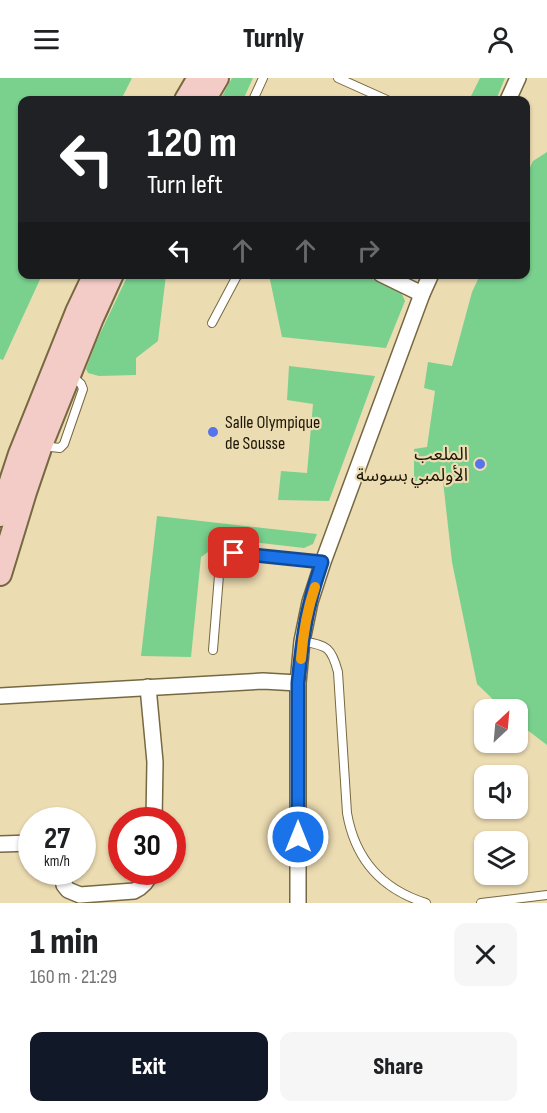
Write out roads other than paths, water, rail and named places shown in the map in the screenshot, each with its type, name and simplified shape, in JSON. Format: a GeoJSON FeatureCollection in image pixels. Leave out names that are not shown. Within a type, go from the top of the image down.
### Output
{"type":"FeatureCollection","features":[{"type":"Feature","properties":{"kind":"main road"},"geometry":{"type":"LineString","coordinates":[[188,96],[199,78]]}},
{"type":"Feature","properties":{"kind":"main road"},"geometry":{"type":"LineString","coordinates":[[206,96],[217,78]]}},
{"type":"Feature","properties":{"kind":"main road"},"geometry":{"type":"LineString","coordinates":[[0,515],[4,493],[92,279]]}},
{"type":"Feature","properties":{"kind":"main road"},"geometry":{"type":"LineString","coordinates":[[0,574],[41,446],[110,279]]}},
{"type":"Feature","properties":{"kind":"street"},"geometry":{"type":"LineString","coordinates":[[510,96],[518,78]]}},
{"type":"Feature","properties":{"kind":"street"},"geometry":{"type":"LineString","coordinates":[[391,279],[422,294]]}},
{"type":"Feature","properties":{"kind":"street"},"geometry":{"type":"LineString","coordinates":[[298,903],[298,683],[302,641],[310,602],[322,562],[429,279]]}},
{"type":"Feature","properties":{"kind":"street"},"geometry":{"type":"LineString","coordinates":[[0,696],[262,681],[298,683]]}},
{"type":"Feature","properties":{"kind":"street"},"geometry":{"type":"LineString","coordinates":[[148,687],[155,762],[154,807]]}},
{"type":"Feature","properties":{"kind":"street"},"geometry":{"type":"LineString","coordinates":[[0,844],[18,843]]}},
{"type":"Feature","properties":{"kind":"street"},"geometry":{"type":"LineString","coordinates":[[64,885],[68,890],[80,896],[134,891],[144,885]]}},
{"type":"Feature","properties":{"kind":"lane"},"geometry":{"type":"LineString","coordinates":[[255,96],[262,78]]}},
{"type":"Feature","properties":{"kind":"lane"},"geometry":{"type":"LineString","coordinates":[[338,78],[378,96]]}},
{"type":"Feature","properties":{"kind":"lane"},"geometry":{"type":"LineString","coordinates":[[212,323],[235,279]]}},
{"type":"Feature","properties":{"kind":"lane"},"geometry":{"type":"LineString","coordinates":[[213,650],[219,563],[224,556],[234,553],[322,562]]}},
{"type":"Feature","properties":{"kind":"lane"},"geometry":{"type":"LineString","coordinates":[[302,641],[328,649],[334,657],[338,672],[347,813],[355,843],[363,858],[383,881],[410,898],[426,903]]}},
{"type":"Feature","properties":{"kind":"lane"},"geometry":{"type":"LineString","coordinates":[[481,903],[547,895]]}},
{"type":"Feature","properties":{"kind":"place","name":"Salle Olympique de Sousse"},"geometry":{"type":"Point","coordinates":[213,432]}},
{"type":"Feature","properties":{"kind":"place","name":"الملعب الأولمبي بسوسة"},"geometry":{"type":"Point","coordinates":[480,464]}}]}
